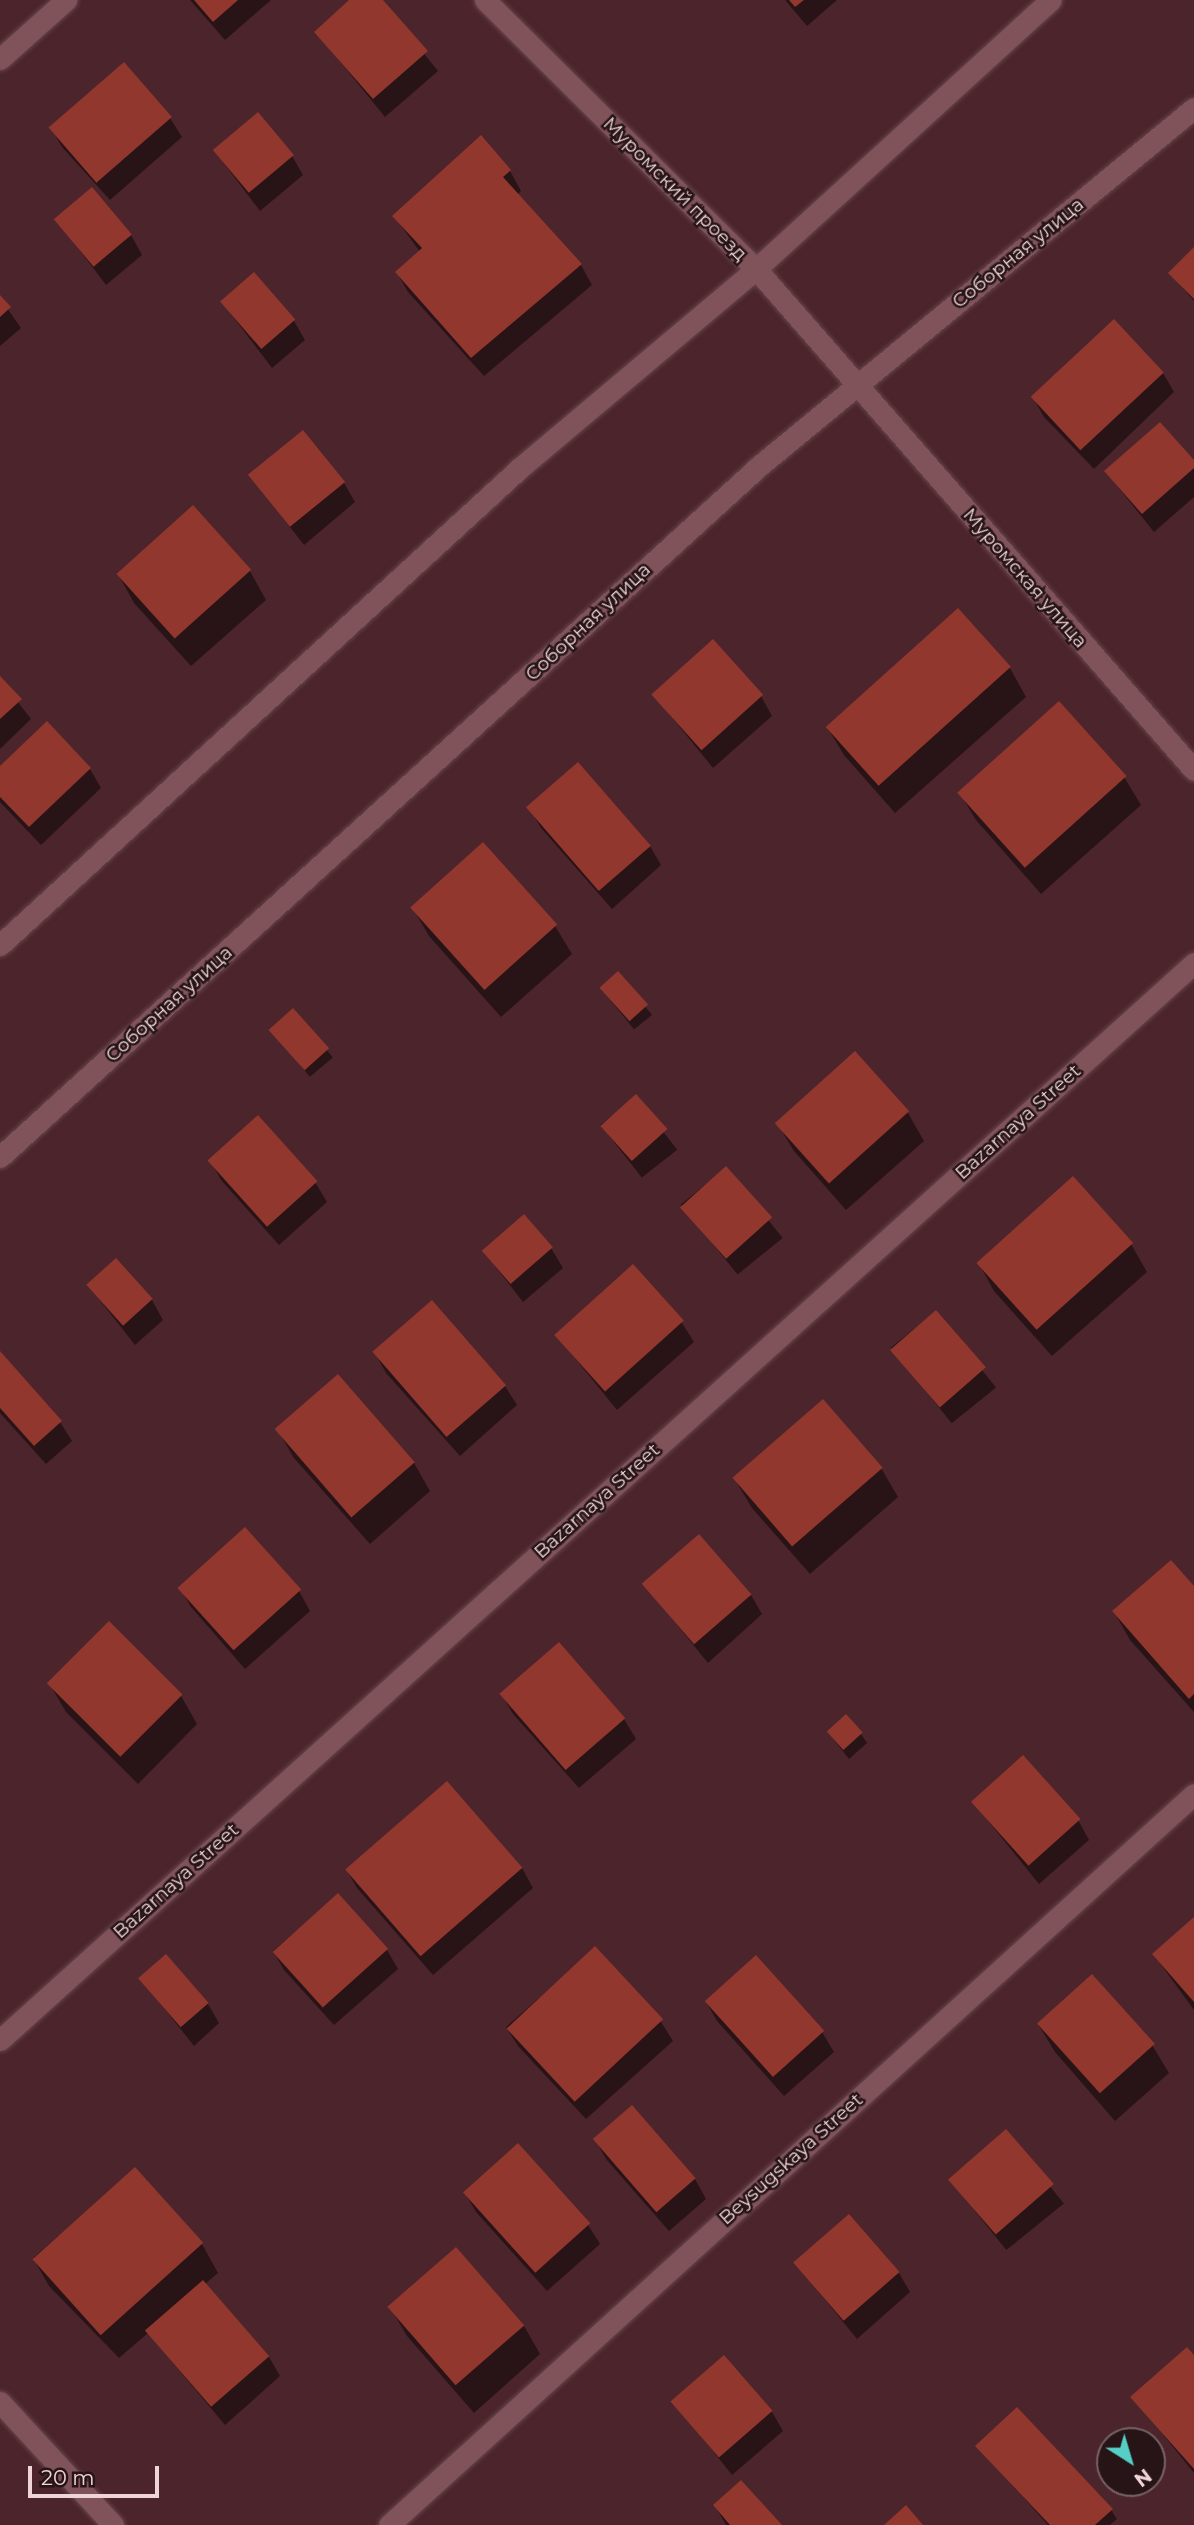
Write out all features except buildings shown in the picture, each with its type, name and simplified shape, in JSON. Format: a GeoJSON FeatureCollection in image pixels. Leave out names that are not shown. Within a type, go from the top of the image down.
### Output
{"type":"FeatureCollection","features":[{"type":"Feature","properties":{"kind":"street"},"geometry":{"type":"LineString","coordinates":[[0,59],[66,0]]}},
{"type":"Feature","properties":{"kind":"street","name":"Муромский проезд"},"geometry":{"type":"LineString","coordinates":[[485,0],[756,269],[856,385]]}},
{"type":"Feature","properties":{"kind":"street"},"geometry":{"type":"LineString","coordinates":[[0,945],[520,467],[756,269],[1051,0]]}},
{"type":"Feature","properties":{"kind":"street","name":"Соборная улица"},"geometry":{"type":"LineString","coordinates":[[0,1157],[759,466],[1194,108]]}},
{"type":"Feature","properties":{"kind":"street","name":"Муромская улица"},"geometry":{"type":"LineString","coordinates":[[856,385],[1194,770]]}},
{"type":"Feature","properties":{"kind":"street","name":"Bazarnaya Street"},"geometry":{"type":"LineString","coordinates":[[0,2040],[1194,963]]}},
{"type":"Feature","properties":{"kind":"street","name":"Beysugskaya Street"},"geometry":{"type":"LineString","coordinates":[[389,2525],[1194,1794]]}},
{"type":"Feature","properties":{"kind":"street"},"geometry":{"type":"LineString","coordinates":[[0,2402],[113,2525]]}}]}
